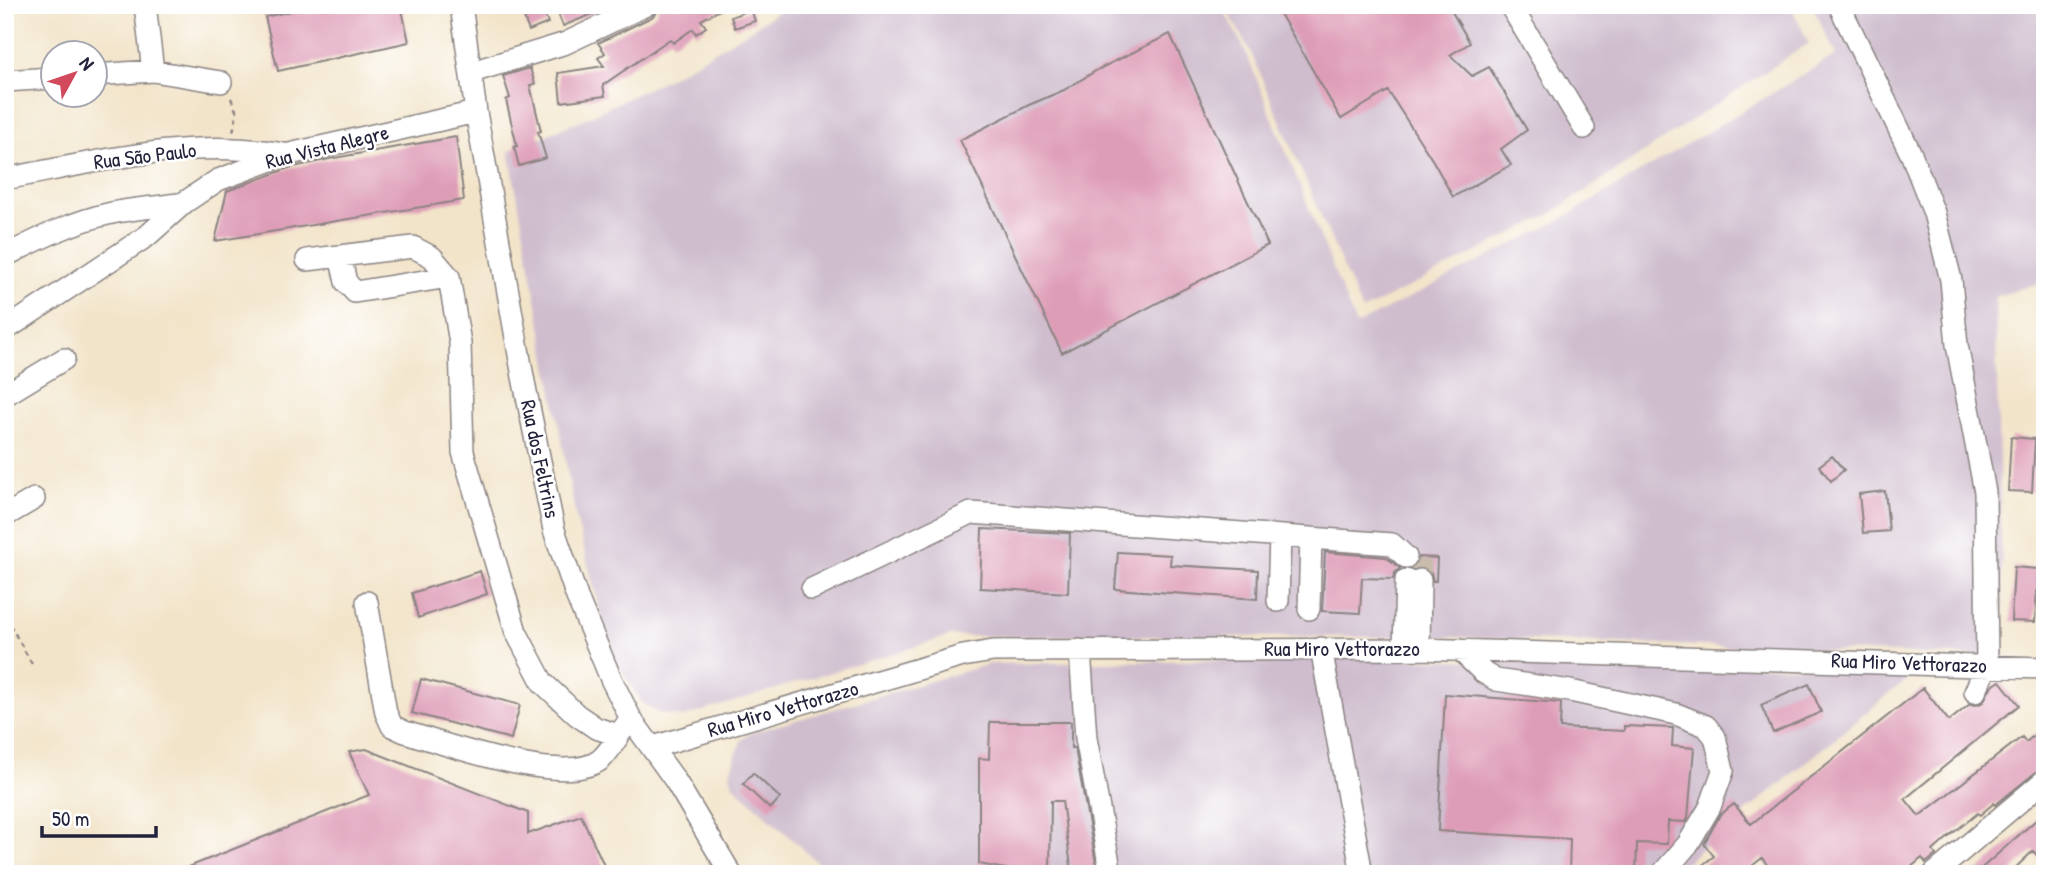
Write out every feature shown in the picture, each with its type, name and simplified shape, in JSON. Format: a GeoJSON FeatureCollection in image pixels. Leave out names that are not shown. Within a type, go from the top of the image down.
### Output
{"type":"FeatureCollection","features":[{"type":"Feature","properties":{"kind":"street"},"geometry":{"type":"LineString","coordinates":[[145,5],[153,71]]}},
{"type":"Feature","properties":{"kind":"street","name":"Rua dos Feltrins"},"geometry":{"type":"LineString","coordinates":[[461,5],[472,72],[475,112],[554,530],[577,597],[611,679],[625,727],[653,747],[731,874]]}},
{"type":"Feature","properties":{"kind":"street"},"geometry":{"type":"LineString","coordinates":[[472,72],[566,43],[646,5]]}},
{"type":"Feature","properties":{"kind":"street"},"geometry":{"type":"LineString","coordinates":[[1510,5],[1584,128]]}},
{"type":"Feature","properties":{"kind":"street"},"geometry":{"type":"LineString","coordinates":[[1839,5],[1912,156],[1934,213],[1951,280],[1956,345],[1985,492],[1987,665],[1975,692]]}},
{"type":"Feature","properties":{"kind":"street"},"geometry":{"type":"LineString","coordinates":[[108,74],[153,71],[220,82]]}},
{"type":"Feature","properties":{"kind":"street"},"geometry":{"type":"LineString","coordinates":[[5,81],[38,79]]}},
{"type":"Feature","properties":{"kind":"street","name":"Rua Vista Alegre"},"geometry":{"type":"LineString","coordinates":[[5,330],[147,236],[185,202],[218,180],[285,155],[475,112]]}},
{"type":"Feature","properties":{"kind":"street","name":"Rua São Paulo"},"geometry":{"type":"LineString","coordinates":[[5,179],[151,154],[246,148],[285,155]]}},
{"type":"Feature","properties":{"kind":"street"},"geometry":{"type":"LineString","coordinates":[[5,256],[45,235],[81,221],[113,212],[185,202]]}},
{"type":"Feature","properties":{"kind":"street"},"geometry":{"type":"LineString","coordinates":[[307,260],[413,247],[432,257],[449,277],[460,343],[463,452],[516,632],[544,683],[577,715],[596,728],[625,727]]}},
{"type":"Feature","properties":{"kind":"street"},"geometry":{"type":"LineString","coordinates":[[340,256],[345,282],[355,292],[449,277]]}},
{"type":"Feature","properties":{"kind":"street"},"geometry":{"type":"LineString","coordinates":[[5,396],[64,359]]}},
{"type":"Feature","properties":{"kind":"street"},"geometry":{"type":"LineString","coordinates":[[5,516],[34,499]]}},
{"type":"Feature","properties":{"kind":"street"},"geometry":{"type":"LineString","coordinates":[[812,589],[971,513],[1392,544],[1406,556]]}},
{"type":"Feature","properties":{"kind":"street"},"geometry":{"type":"LineString","coordinates":[[1278,601],[1280,536]]}},
{"type":"Feature","properties":{"kind":"street"},"geometry":{"type":"LineString","coordinates":[[1309,609],[1311,538]]}},
{"type":"Feature","properties":{"kind":"street"},"geometry":{"type":"LineString","coordinates":[[1411,649],[1413,580]]}},
{"type":"Feature","properties":{"kind":"street"},"geometry":{"type":"LineString","coordinates":[[367,602],[386,713],[393,726],[405,732],[497,760],[565,769],[584,768],[600,760],[625,727]]}},
{"type":"Feature","properties":{"kind":"street"},"geometry":{"type":"LineString","coordinates":[[1321,648],[1362,874]]}},
{"type":"Feature","properties":{"kind":"street","name":"Rua Miro Vettorazzo"},"geometry":{"type":"LineString","coordinates":[[653,747],[962,656],[993,651],[1411,649],[2045,668]]}},
{"type":"Feature","properties":{"kind":"street"},"geometry":{"type":"LineString","coordinates":[[1080,650],[1086,738],[1111,874]]}},
{"type":"Feature","properties":{"kind":"street"},"geometry":{"type":"LineString","coordinates":[[1460,650],[1484,673],[1496,680],[1570,691],[1676,714],[1706,726],[1715,737],[1723,771],[1710,807],[1688,844],[1662,874]]}},
{"type":"Feature","properties":{"kind":"street"},"geometry":{"type":"LineString","coordinates":[[1934,874],[2045,780]]}},
{"type":"Feature","properties":{"kind":"path"},"geometry":{"type":"LineString","coordinates":[[220,82],[226,88],[237,113],[228,148]]}},
{"type":"Feature","properties":{"kind":"path"},"geometry":{"type":"LineString","coordinates":[[5,616],[32,664]]}},
{"type":"Feature","properties":{"kind":"shaded area"},"geometry":{"type":"Polygon","coordinates":[[[788,5],[1221,5],[1245,50],[1356,325],[1562,219],[1836,55],[1812,5],[2045,5],[2045,281],[1995,297],[2004,657],[1452,637],[950,636],[683,717],[658,713],[642,703],[621,670],[601,615],[576,518],[509,151],[591,116],[669,78],[788,5]]]}},
{"type":"Feature","properties":{"kind":"shaded area"},"geometry":{"type":"Polygon","coordinates":[[[1224,5],[1790,5],[1809,43],[1549,215],[1362,311],[1250,51],[1224,5]]]}},
{"type":"Feature","properties":{"kind":"shaded area"},"geometry":{"type":"Polygon","coordinates":[[[1337,658],[1919,669],[1671,874],[830,874],[733,785],[730,773],[741,740],[751,733],[990,664],[1337,658]]]}},
{"type":"Feature","properties":{"kind":"building"},"geometry":{"type":"Polygon","coordinates":[[[317,5],[401,5],[409,42],[278,71],[265,17],[317,5]]]}},
{"type":"Feature","properties":{"kind":"building"},"geometry":{"type":"Polygon","coordinates":[[[572,5],[615,5],[563,26],[557,11],[572,5]]]}},
{"type":"Feature","properties":{"kind":"building"},"geometry":{"type":"Polygon","coordinates":[[[659,5],[729,5],[701,20],[706,27],[696,34],[693,29],[673,43],[670,39],[603,85],[605,96],[561,102],[558,73],[604,66],[598,58],[605,53],[598,43],[652,17],[659,5]]]}},
{"type":"Feature","properties":{"kind":"building"},"geometry":{"type":"Polygon","coordinates":[[[1275,5],[1448,5],[1470,43],[1450,55],[1472,76],[1489,67],[1527,130],[1501,149],[1511,165],[1453,197],[1388,91],[1341,119],[1275,5]]]}},
{"type":"Feature","properties":{"kind":"building"},"geometry":{"type":"Polygon","coordinates":[[[751,9],[755,21],[735,28],[731,17],[751,9]]]}},
{"type":"Feature","properties":{"kind":"building"},"geometry":{"type":"Polygon","coordinates":[[[543,10],[548,23],[529,31],[524,18],[543,10]]]}},
{"type":"Feature","properties":{"kind":"building"},"geometry":{"type":"Polygon","coordinates":[[[1170,34],[1268,245],[1062,353],[960,140],[1064,90],[1099,69],[1170,34]]]}},
{"type":"Feature","properties":{"kind":"building"},"geometry":{"type":"Polygon","coordinates":[[[530,68],[535,84],[530,85],[541,131],[538,132],[546,158],[519,166],[506,100],[510,98],[503,76],[530,68]]]}},
{"type":"Feature","properties":{"kind":"building"},"geometry":{"type":"Polygon","coordinates":[[[456,137],[464,200],[215,241],[227,191],[289,168],[456,137]]]}},
{"type":"Feature","properties":{"kind":"building"},"geometry":{"type":"Polygon","coordinates":[[[2011,437],[2035,439],[2032,492],[2008,491],[2011,437]]]}},
{"type":"Feature","properties":{"kind":"building"},"geometry":{"type":"Polygon","coordinates":[[[1832,456],[1844,470],[1831,481],[1819,466],[1832,456]]]}},
{"type":"Feature","properties":{"kind":"building"},"geometry":{"type":"Polygon","coordinates":[[[1885,491],[1889,531],[1863,533],[1859,494],[1885,491]]]}},
{"type":"Feature","properties":{"kind":"building"},"geometry":{"type":"Polygon","coordinates":[[[982,529],[1070,533],[1068,593],[980,588],[982,529]]]}},
{"type":"Feature","properties":{"kind":"building"},"geometry":{"type":"Polygon","coordinates":[[[1118,552],[1171,555],[1170,565],[1258,570],[1257,599],[1115,589],[1118,552]]]}},
{"type":"Feature","properties":{"kind":"building"},"geometry":{"type":"Polygon","coordinates":[[[1325,552],[1386,557],[1400,568],[1393,579],[1362,578],[1360,613],[1322,611],[1325,552]]]}},
{"type":"Feature","properties":{"kind":"building"},"geometry":{"type":"Polygon","coordinates":[[[1419,557],[1437,558],[1436,581],[1433,581],[1426,568],[1412,568],[1419,557]]]}},
{"type":"Feature","properties":{"kind":"building"},"geometry":{"type":"Polygon","coordinates":[[[2014,567],[2038,569],[2035,622],[2011,621],[2014,567]]]}},
{"type":"Feature","properties":{"kind":"building"},"geometry":{"type":"Polygon","coordinates":[[[480,571],[487,594],[418,618],[412,593],[480,571]]]}},
{"type":"Feature","properties":{"kind":"building"},"geometry":{"type":"Polygon","coordinates":[[[421,679],[520,705],[511,739],[412,713],[421,679]]]}},
{"type":"Feature","properties":{"kind":"building"},"geometry":{"type":"Polygon","coordinates":[[[2000,681],[2019,705],[1905,799],[1919,816],[2022,737],[2026,742],[2045,726],[2045,750],[2037,756],[2045,765],[1995,805],[1994,803],[1980,815],[1978,813],[1953,833],[1933,851],[1936,855],[1926,863],[1922,858],[1903,874],[1774,874],[1762,858],[1742,874],[1691,874],[1714,856],[1704,844],[1720,815],[1734,804],[1751,824],[1923,688],[1949,721],[1970,704],[1983,702],[1991,687],[2000,681]]]}},
{"type":"Feature","properties":{"kind":"building"},"geometry":{"type":"Polygon","coordinates":[[[1809,684],[1821,712],[1773,733],[1761,705],[1809,684]]]}},
{"type":"Feature","properties":{"kind":"building"},"geometry":{"type":"Polygon","coordinates":[[[1445,694],[1561,703],[1560,728],[1624,731],[1624,726],[1673,728],[1672,746],[1694,748],[1686,822],[1668,821],[1667,844],[1637,843],[1636,874],[1569,874],[1570,839],[1438,831],[1445,694]]]}},
{"type":"Feature","properties":{"kind":"building"},"geometry":{"type":"Polygon","coordinates":[[[990,722],[1071,722],[1071,748],[1075,748],[1098,874],[1072,874],[1062,801],[1051,801],[1050,874],[1031,874],[979,864],[979,758],[989,759],[990,722]]]}},
{"type":"Feature","properties":{"kind":"building"},"geometry":{"type":"Polygon","coordinates":[[[366,749],[528,813],[528,834],[581,815],[608,874],[171,874],[369,795],[349,752],[366,749]]]}},
{"type":"Feature","properties":{"kind":"building"},"geometry":{"type":"Polygon","coordinates":[[[753,773],[780,798],[770,809],[743,784],[753,773]]]}},
{"type":"Feature","properties":{"kind":"building"},"geometry":{"type":"Polygon","coordinates":[[[2045,812],[2045,864],[2033,851],[2009,874],[1975,874],[2045,812]]]}},
{"type":"Feature","properties":{"kind":"tunnel"},"geometry":{"type":"LineString","coordinates":[[1420,580],[1421,557]]}}]}
